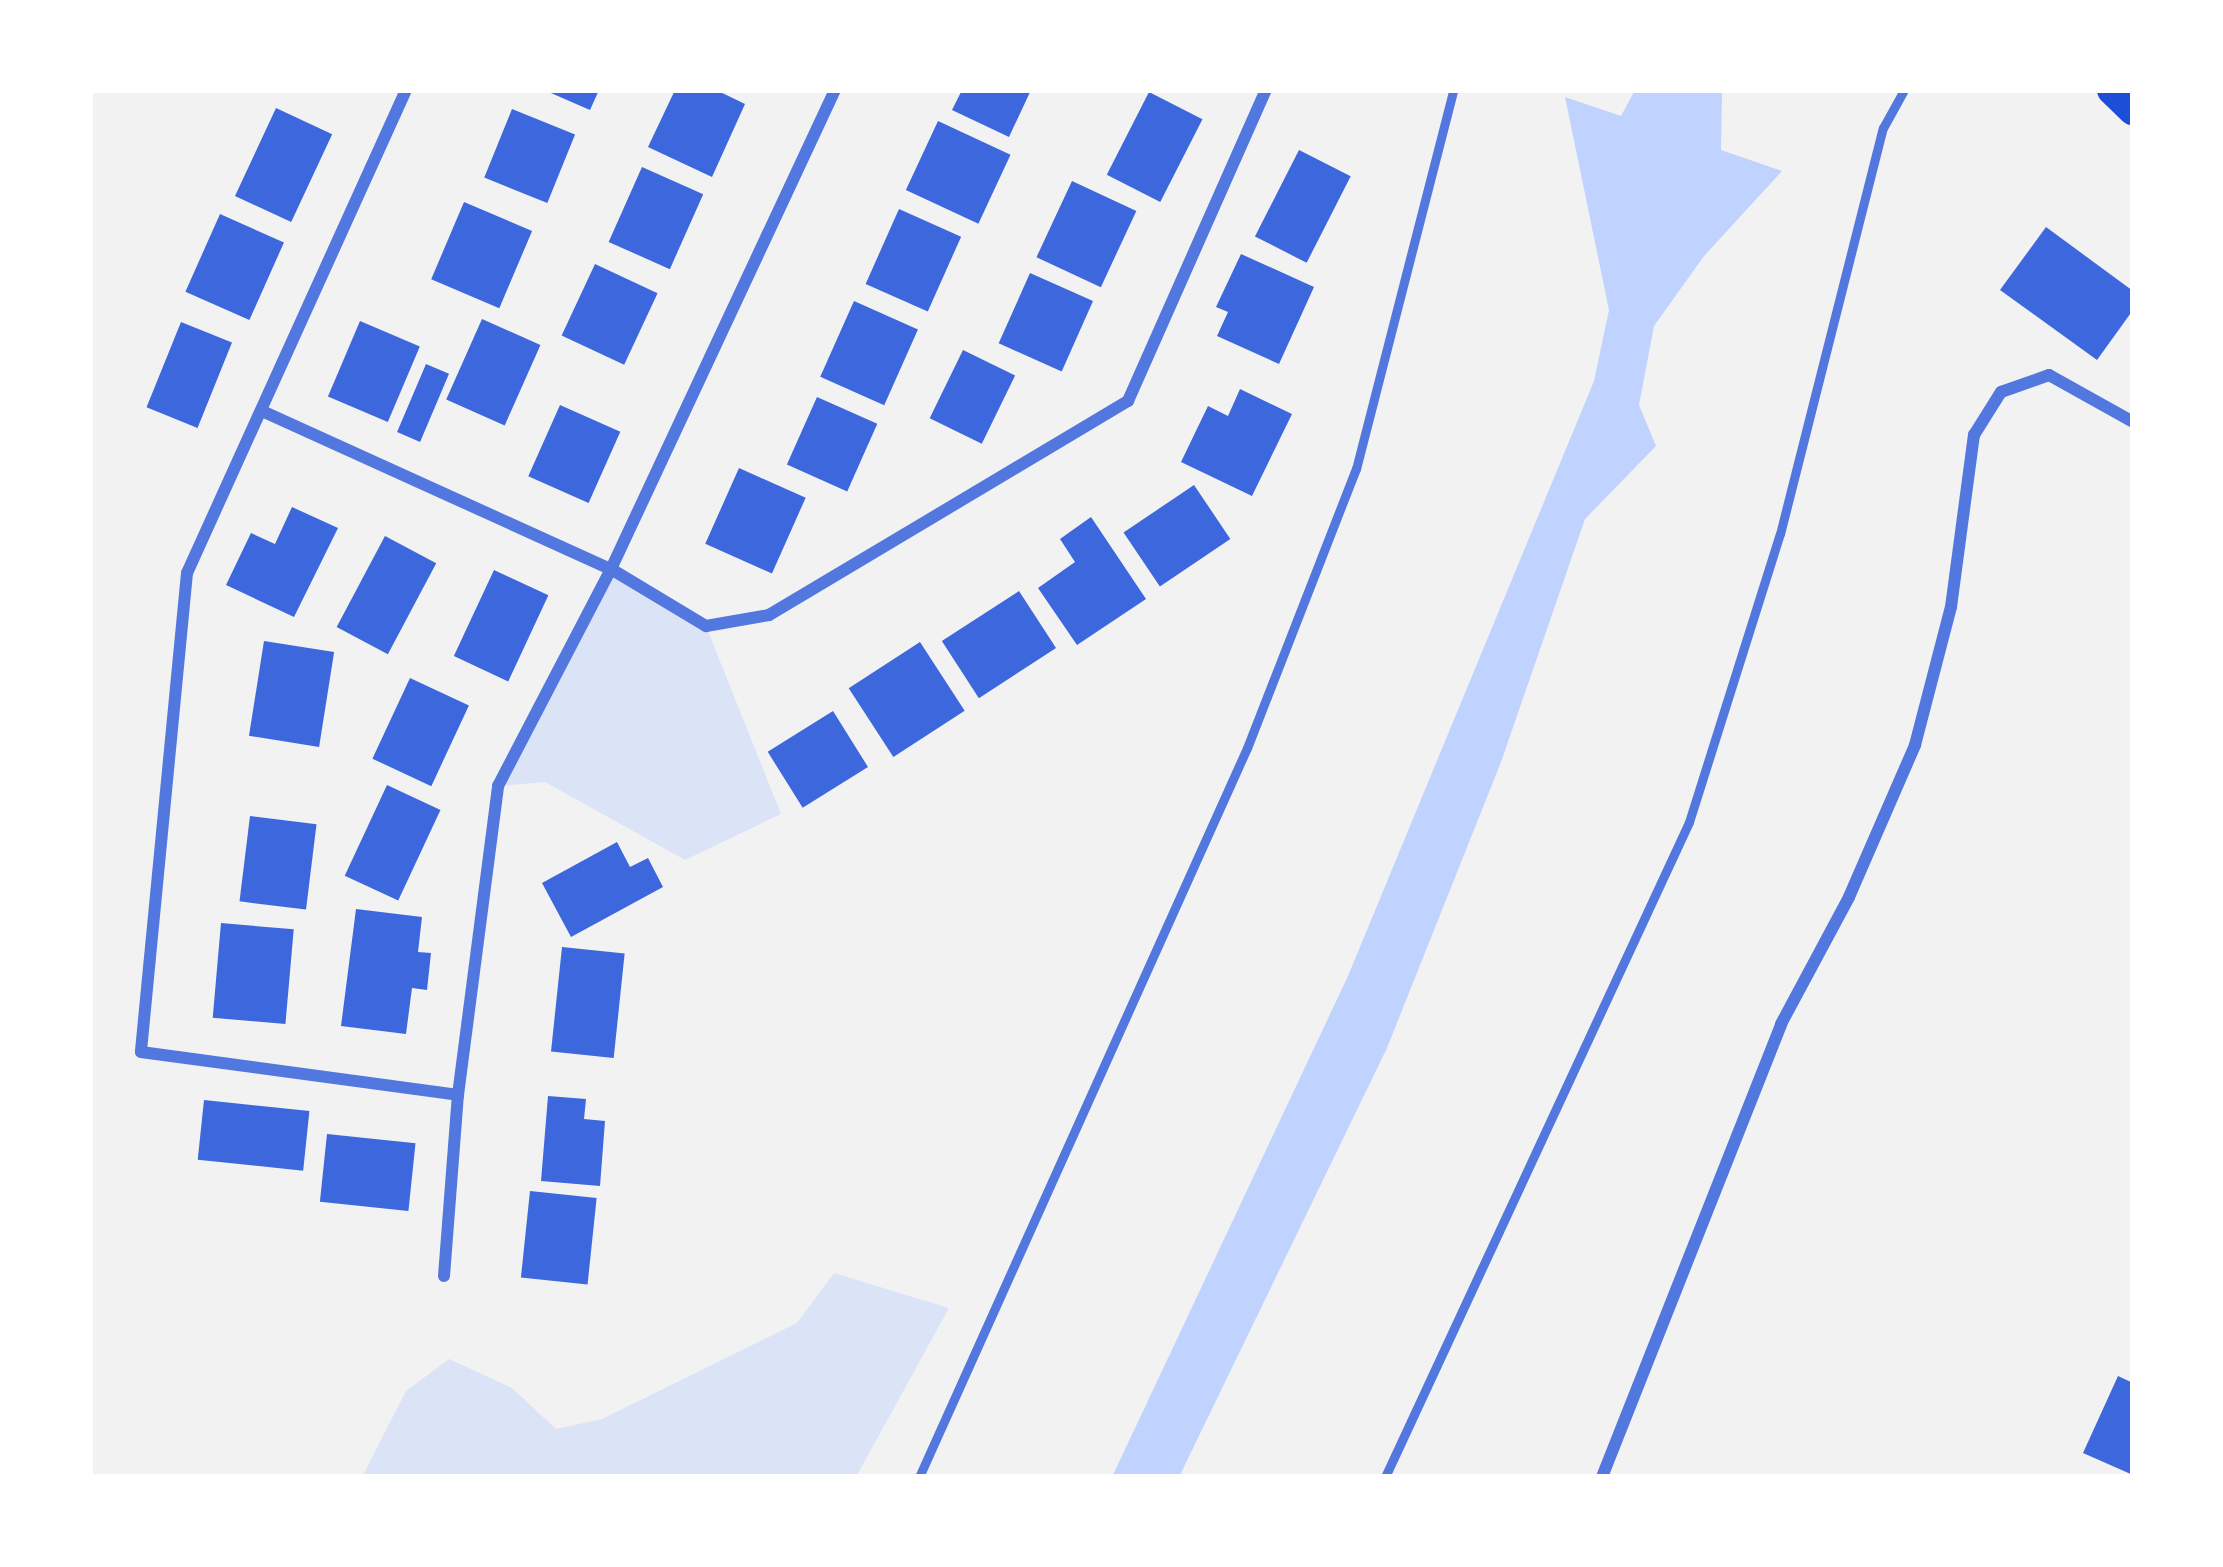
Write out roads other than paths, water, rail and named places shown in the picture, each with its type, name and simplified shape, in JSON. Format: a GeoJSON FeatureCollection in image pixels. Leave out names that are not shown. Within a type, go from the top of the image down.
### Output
{"type":"FeatureCollection","features":[{"type":"Feature","properties":{"kind":"main road"},"geometry":{"type":"LineString","coordinates":[[2112,90],[2133,110]]}},
{"type":"Feature","properties":{"kind":"street"},"geometry":{"type":"LineString","coordinates":[[406,90],[187,573],[141,1052],[458,1095]]}},
{"type":"Feature","properties":{"kind":"street"},"geometry":{"type":"LineString","coordinates":[[444,1276],[458,1095],[498,786],[610,569],[835,90]]}},
{"type":"Feature","properties":{"kind":"street"},"geometry":{"type":"LineString","coordinates":[[262,411],[610,569],[706,626],[769,615],[1128,401],[1265,90]]}},
{"type":"Feature","properties":{"kind":"street"},"geometry":{"type":"LineString","coordinates":[[1602,1477],[1781,1024],[1850,897],[1915,745],[1951,607],[1974,435],[2001,392],[2049,375],[2133,422]]}},
{"type":"Feature","properties":{"kind":"lane"},"geometry":{"type":"LineString","coordinates":[[919,1477],[1247,748],[1356,470],[1453,90]]}},
{"type":"Feature","properties":{"kind":"lane"},"geometry":{"type":"LineString","coordinates":[[1385,1477],[1689,822],[1780,534],[1882,128],[1904,90]]}},
{"type":"Feature","properties":{"kind":"water"},"geometry":{"type":"Polygon","coordinates":[[[1635,90],[1722,90],[1721,150],[1782,171],[1704,256],[1654,326],[1639,405],[1656,446],[1585,519],[1501,762],[1387,1048],[1179,1477],[1112,1477],[1348,976],[1594,381],[1609,310],[1565,97],[1621,116],[1635,90]]]}}]}
